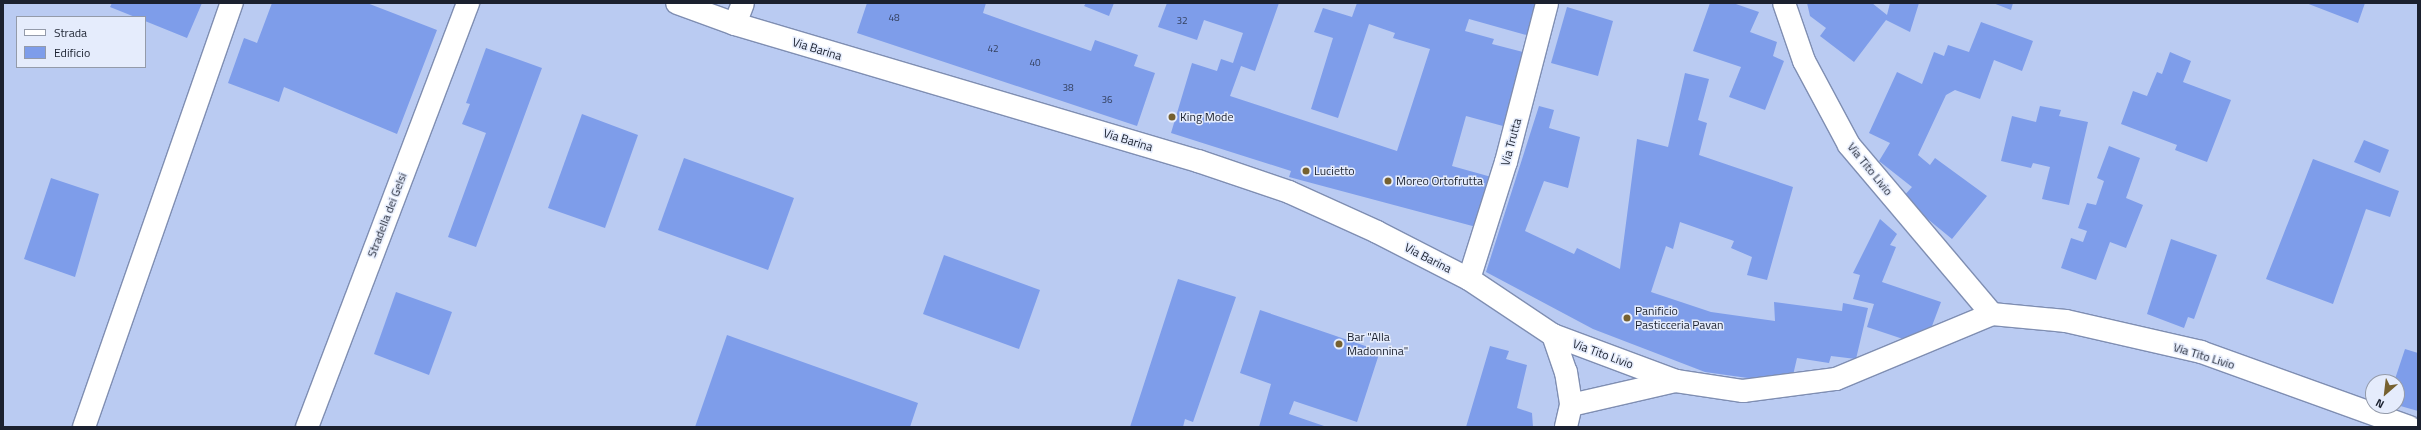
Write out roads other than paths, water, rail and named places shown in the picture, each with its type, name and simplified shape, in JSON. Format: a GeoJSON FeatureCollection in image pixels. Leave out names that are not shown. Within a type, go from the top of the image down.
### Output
{"type":"FeatureCollection","features":[{"type":"Feature","properties":{"kind":"street"},"geometry":{"type":"LineString","coordinates":[[84,427],[232,3]]}},
{"type":"Feature","properties":{"kind":"street","name":"Stradella dei Gelsi"},"geometry":{"type":"LineString","coordinates":[[307,427],[468,3]]}},
{"type":"Feature","properties":{"kind":"street","name":"Via Barina"},"geometry":{"type":"LineString","coordinates":[[678,3],[734,24],[1076,124],[1289,192],[1469,279],[1553,335]]}},
{"type":"Feature","properties":{"kind":"street"},"geometry":{"type":"LineString","coordinates":[[734,24],[743,3]]}},
{"type":"Feature","properties":{"kind":"street","name":"Via Trutta"},"geometry":{"type":"LineString","coordinates":[[1469,279],[1506,162],[1547,3]]}},
{"type":"Feature","properties":{"kind":"street","name":"Via Tito Livio"},"geometry":{"type":"LineString","coordinates":[[1784,3],[1804,61],[1849,145],[1992,314]]}},
{"type":"Feature","properties":{"kind":"street","name":"Via Tito Livio"},"geometry":{"type":"LineString","coordinates":[[1553,335],[1676,380],[1743,391],[1836,379],[1992,314],[2066,321],[2201,352],[2409,427]]}},
{"type":"Feature","properties":{"kind":"street"},"geometry":{"type":"LineString","coordinates":[[1553,335],[1566,372],[1571,405],[1566,427]]}},
{"type":"Feature","properties":{"kind":"street","name":"Via Tito Livio"},"geometry":{"type":"LineString","coordinates":[[1571,405],[1676,380]]}},
{"type":"Feature","properties":{"kind":"place","name":"King Mode"},"geometry":{"type":"Point","coordinates":[1172,117]}},
{"type":"Feature","properties":{"kind":"place","name":"Lucietto"},"geometry":{"type":"Point","coordinates":[1306,171]}},
{"type":"Feature","properties":{"kind":"place","name":"Moreo Ortofrutta"},"geometry":{"type":"Point","coordinates":[1388,181]}},
{"type":"Feature","properties":{"kind":"place","name":"Panificio Pasticceria Pavan"},"geometry":{"type":"Point","coordinates":[1627,318]}},
{"type":"Feature","properties":{"kind":"place","name":"Bar \"Alla Madonnina\""},"geometry":{"type":"Point","coordinates":[1339,344]}}]}
